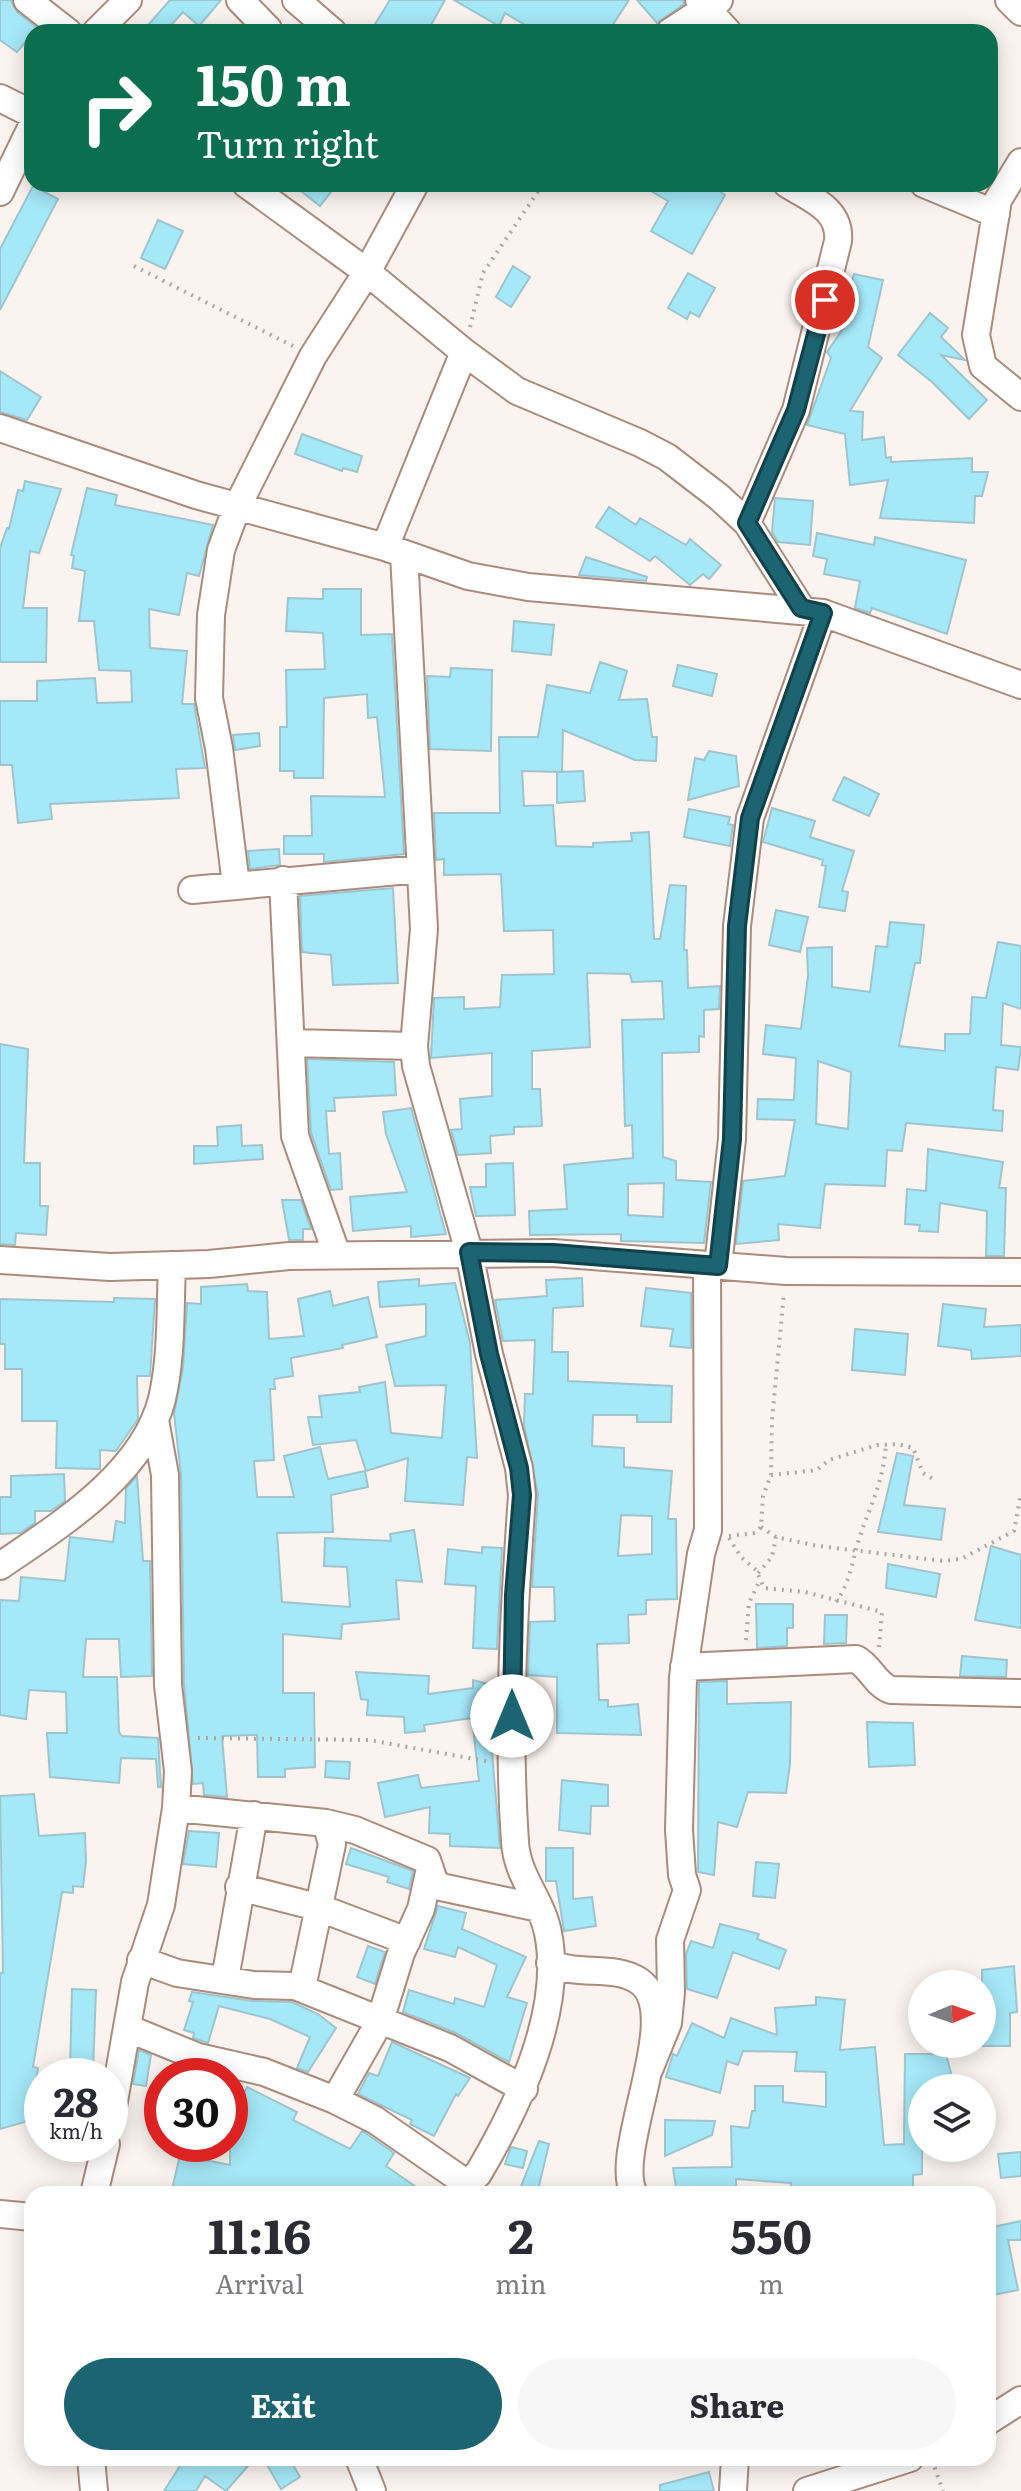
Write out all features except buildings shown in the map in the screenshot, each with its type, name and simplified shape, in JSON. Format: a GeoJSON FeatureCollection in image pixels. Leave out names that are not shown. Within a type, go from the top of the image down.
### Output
{"type":"FeatureCollection","features":[{"type":"Feature","properties":{"kind":"street"},"geometry":{"type":"LineString","coordinates":[[27,0],[58,24]]}},
{"type":"Feature","properties":{"kind":"street"},"geometry":{"type":"LineString","coordinates":[[104,24],[128,0]]}},
{"type":"Feature","properties":{"kind":"street"},"geometry":{"type":"LineString","coordinates":[[240,0],[263,24]]}},
{"type":"Feature","properties":{"kind":"street"},"geometry":{"type":"LineString","coordinates":[[296,0],[324,24]]}},
{"type":"Feature","properties":{"kind":"street"},"geometry":{"type":"LineString","coordinates":[[1009,0],[1021,12]]}},
{"type":"Feature","properties":{"kind":"street"},"geometry":{"type":"LineString","coordinates":[[681,24],[708,4],[722,24]]}},
{"type":"Feature","properties":{"kind":"street"},"geometry":{"type":"LineString","coordinates":[[0,98],[24,110]]}},
{"type":"Feature","properties":{"kind":"street"},"geometry":{"type":"LineString","coordinates":[[0,192],[24,142]]}},
{"type":"Feature","properties":{"kind":"street"},"geometry":{"type":"LineString","coordinates":[[1021,162],[1004,188],[996,214],[981,289],[976,343],[983,366],[1021,397]]}},
{"type":"Feature","properties":{"kind":"street"},"geometry":{"type":"LineString","coordinates":[[257,192],[367,272],[517,391],[667,457],[747,523],[812,610]]}},
{"type":"Feature","properties":{"kind":"street"},"geometry":{"type":"LineString","coordinates":[[236,885],[219,748],[211,721],[208,677],[215,582],[221,550],[237,507],[313,356],[367,272],[411,192]]}},
{"type":"Feature","properties":{"kind":"street"},"geometry":{"type":"LineString","coordinates":[[747,523],[796,410],[838,241],[840,227],[832,213],[799,192]]}},
{"type":"Feature","properties":{"kind":"street"},"geometry":{"type":"LineString","coordinates":[[943,192],[996,214]]}},
{"type":"Feature","properties":{"kind":"street"},"geometry":{"type":"LineString","coordinates":[[127,2028],[198,2057],[264,2072],[335,2100],[375,2120],[466,2183],[478,2174],[524,2089],[543,2020],[550,1963],[549,1936],[519,1865],[512,1766],[514,1595],[522,1495],[519,1468],[489,1354],[469,1252],[416,1066],[414,1046],[423,942],[420,869],[394,551],[464,352]]}},
{"type":"Feature","properties":{"kind":"street"},"geometry":{"type":"LineString","coordinates":[[0,428],[237,507],[394,551],[468,576],[528,587],[812,610],[1021,685]]}},
{"type":"Feature","properties":{"kind":"street"},"geometry":{"type":"LineString","coordinates":[[649,2070],[668,2023],[670,1940],[687,1890],[682,1875],[679,1830],[684,1667],[697,1597],[701,1554],[718,1533],[712,1266],[732,1139],[737,926],[750,818],[812,610]]}},
{"type":"Feature","properties":{"kind":"street"},"geometry":{"type":"LineString","coordinates":[[192,890],[420,869]]}},
{"type":"Feature","properties":{"kind":"street"},"geometry":{"type":"LineString","coordinates":[[283,880],[295,1136],[337,1255]]}},
{"type":"Feature","properties":{"kind":"street"},"geometry":{"type":"LineString","coordinates":[[291,1043],[414,1046]]}},
{"type":"Feature","properties":{"kind":"street"},"geometry":{"type":"LineString","coordinates":[[0,1260],[110,1267],[337,1255],[469,1252],[553,1253],[786,1271],[1021,1272]]}},
{"type":"Feature","properties":{"kind":"street"},"geometry":{"type":"LineString","coordinates":[[0,1566],[117,1473],[144,1443],[155,1420],[166,1372],[172,1265]]}},
{"type":"Feature","properties":{"kind":"street"},"geometry":{"type":"LineString","coordinates":[[122,2058],[141,1960],[159,1914],[176,1808],[178,1771],[168,1685],[165,1475],[155,1420]]}},
{"type":"Feature","properties":{"kind":"street"},"geometry":{"type":"LineString","coordinates":[[684,1667],[856,1659],[884,1688],[907,1692],[1021,1693]]}},
{"type":"Feature","properties":{"kind":"street"},"geometry":{"type":"LineString","coordinates":[[176,1808],[326,1823],[355,1830],[427,1860],[434,1881],[441,1887],[539,1908]]}},
{"type":"Feature","properties":{"kind":"street"},"geometry":{"type":"LineString","coordinates":[[225,1979],[254,1815]]}},
{"type":"Feature","properties":{"kind":"street"},"geometry":{"type":"LineString","coordinates":[[302,1988],[332,1844],[326,1823]]}},
{"type":"Feature","properties":{"kind":"street"},"geometry":{"type":"LineString","coordinates":[[335,2100],[380,2021],[421,1909],[430,1868]]}},
{"type":"Feature","properties":{"kind":"street"},"geometry":{"type":"LineString","coordinates":[[239,1887],[317,1907],[407,1941]]}},
{"type":"Feature","properties":{"kind":"street"},"geometry":{"type":"LineString","coordinates":[[141,1960],[177,1973],[302,1988],[450,2048],[524,2089]]}},
{"type":"Feature","properties":{"kind":"street"},"geometry":{"type":"LineString","coordinates":[[550,1963],[574,1972],[626,1975],[647,1989],[653,2003],[649,2070],[630,2168],[633,2186]]}},
{"type":"Feature","properties":{"kind":"street"},"geometry":{"type":"LineString","coordinates":[[96,2186],[102,2162]]}},
{"type":"Feature","properties":{"kind":"street"},"geometry":{"type":"LineString","coordinates":[[0,2214],[24,2216]]}},
{"type":"Feature","properties":{"kind":"street"},"geometry":{"type":"LineString","coordinates":[[996,2416],[1021,2400]]}},
{"type":"Feature","properties":{"kind":"street"},"geometry":{"type":"LineString","coordinates":[[92,2466],[94,2491]]}},
{"type":"Feature","properties":{"kind":"street"},"geometry":{"type":"LineString","coordinates":[[362,2466],[372,2491]]}},
{"type":"Feature","properties":{"kind":"street"},"geometry":{"type":"LineString","coordinates":[[733,2491],[735,2466]]}},
{"type":"Feature","properties":{"kind":"street"},"geometry":{"type":"LineString","coordinates":[[807,2491],[885,2466]]}},
{"type":"Feature","properties":{"kind":"path"},"geometry":{"type":"LineString","coordinates":[[464,352],[483,273],[538,192]]}},
{"type":"Feature","properties":{"kind":"path"},"geometry":{"type":"LineString","coordinates":[[134,266],[313,356]]}},
{"type":"Feature","properties":{"kind":"path"},"geometry":{"type":"LineString","coordinates":[[718,1533],[755,1533],[761,1527],[763,1496],[771,1475],[772,1420],[786,1271]]}},
{"type":"Feature","properties":{"kind":"path"},"geometry":{"type":"LineString","coordinates":[[771,1475],[817,1470],[834,1458],[886,1444],[913,1448],[923,1473],[933,1479]]}},
{"type":"Feature","properties":{"kind":"path"},"geometry":{"type":"LineString","coordinates":[[836,1602],[849,1581],[856,1551],[880,1487],[886,1444]]}},
{"type":"Feature","properties":{"kind":"path"},"geometry":{"type":"LineString","coordinates":[[761,1527],[776,1537],[856,1551],[944,1561],[961,1559],[1014,1531],[1021,1493]]}},
{"type":"Feature","properties":{"kind":"path"},"geometry":{"type":"LineString","coordinates":[[718,1533],[758,1574],[759,1582],[749,1603],[745,1665]]}},
{"type":"Feature","properties":{"kind":"path"},"geometry":{"type":"LineString","coordinates":[[758,1574],[772,1557],[776,1537]]}},
{"type":"Feature","properties":{"kind":"path"},"geometry":{"type":"LineString","coordinates":[[759,1582],[764,1588],[805,1592],[836,1602],[875,1609],[883,1615],[878,1680]]}},
{"type":"Feature","properties":{"kind":"path"},"geometry":{"type":"LineString","coordinates":[[172,1738],[369,1740],[512,1766]]}},
{"type":"Feature","properties":{"kind":"path"},"geometry":{"type":"LineString","coordinates":[[249,2466],[252,2470]]}},
{"type":"Feature","properties":{"kind":"path"},"geometry":{"type":"LineString","coordinates":[[935,2466],[943,2491]]}},
{"type":"Feature","properties":{"kind":"route"},"geometry":{"type":"LineString","coordinates":[[512,1716],[514,1595],[522,1495],[519,1468],[489,1354],[469,1252],[553,1253],[718,1266],[732,1139],[737,926],[750,818],[763,774],[792,707],[823,613],[801,608],[747,523],[796,410],[825,300]]}}]}
